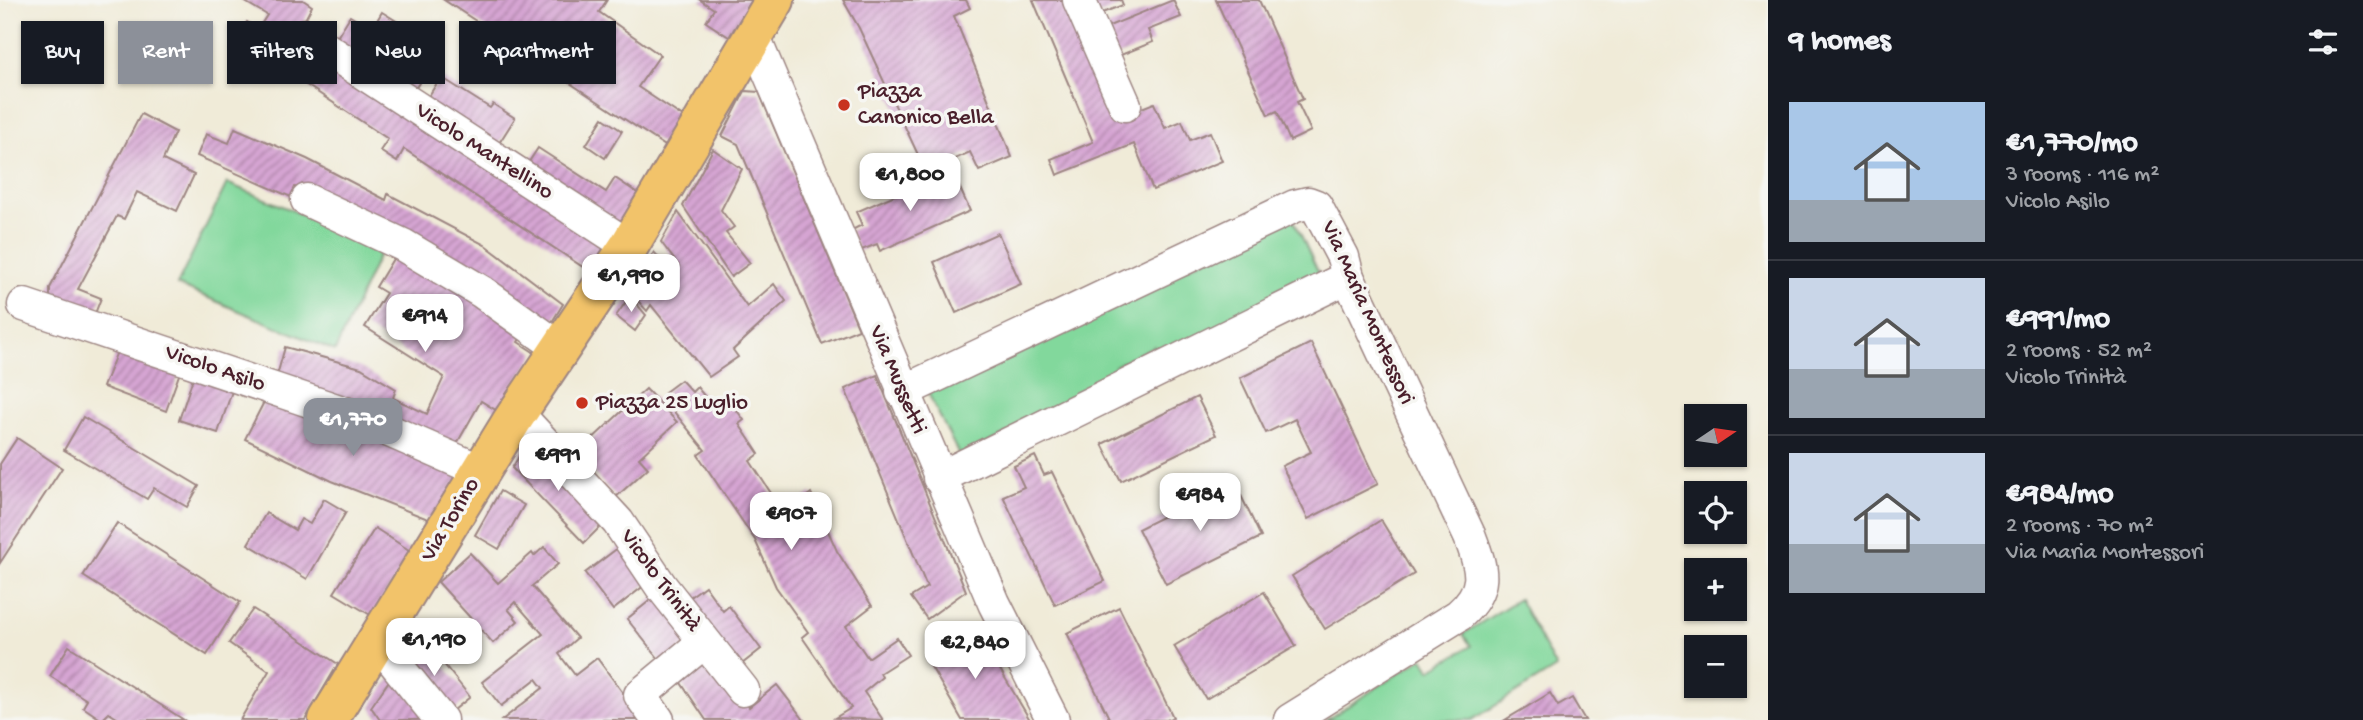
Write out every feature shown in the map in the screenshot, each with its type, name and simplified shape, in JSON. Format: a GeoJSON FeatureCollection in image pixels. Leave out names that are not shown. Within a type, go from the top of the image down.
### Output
{"type":"FeatureCollection","features":[{"type":"Feature","properties":{"kind":"main road","name":"Via Torino"},"geometry":{"type":"LineString","coordinates":[[328,720],[517,413],[629,246],[775,0]]}},
{"type":"Feature","properties":{"kind":"street"},"geometry":{"type":"LineString","coordinates":[[1079,0],[1125,105]]}},
{"type":"Feature","properties":{"kind":"street","name":"Via Mussetti"},"geometry":{"type":"LineString","coordinates":[[753,35],[939,478],[994,603],[1053,720]]}},
{"type":"Feature","properties":{"kind":"street","name":"Vicolo Mantellino"},"geometry":{"type":"LineString","coordinates":[[337,56],[629,246]]}},
{"type":"Feature","properties":{"kind":"street"},"geometry":{"type":"LineString","coordinates":[[307,200],[404,245],[482,292],[560,348]]}},
{"type":"Feature","properties":{"kind":"street","name":"Via Maria Montessori"},"geometry":{"type":"LineString","coordinates":[[902,393],[1301,204],[1316,206],[1343,257],[1348,277],[1470,537],[1479,562],[1482,583],[1473,602],[1459,615],[1290,720]]}},
{"type":"Feature","properties":{"kind":"street"},"geometry":{"type":"LineString","coordinates":[[939,478],[1348,277]]}},
{"type":"Feature","properties":{"kind":"street","name":"Vicolo Asilo"},"geometry":{"type":"LineString","coordinates":[[24,305],[360,418],[481,471]]}},
{"type":"Feature","properties":{"kind":"street","name":"Vicolo Trinità"},"geometry":{"type":"LineString","coordinates":[[517,413],[618,522],[661,586],[743,691]]}},
{"type":"Feature","properties":{"kind":"street"},"geometry":{"type":"LineString","coordinates":[[377,641],[441,720]]}},
{"type":"Feature","properties":{"kind":"street"},"geometry":{"type":"LineString","coordinates":[[658,720],[640,695],[705,642]]}},
{"type":"Feature","properties":{"kind":"green space"},"geometry":{"type":"Polygon","coordinates":[[[227,183],[382,248],[335,351],[177,285],[227,183]]]}},
{"type":"Feature","properties":{"kind":"green space"},"geometry":{"type":"Polygon","coordinates":[[[1293,218],[1322,280],[1160,358],[1154,346],[1115,366],[1121,378],[960,457],[926,389],[1293,218]]]}},
{"type":"Feature","properties":{"kind":"green space"},"geometry":{"type":"Polygon","coordinates":[[[1519,599],[1556,668],[1472,720],[1326,720],[1423,658],[1430,670],[1471,646],[1463,634],[1519,599]]]}},
{"type":"Feature","properties":{"kind":"building"},"geometry":{"type":"Polygon","coordinates":[[[242,0],[303,0],[312,6],[304,21],[263,21],[267,15],[242,0]]]}},
{"type":"Feature","properties":{"kind":"building"},"geometry":{"type":"Polygon","coordinates":[[[444,0],[607,0],[599,12],[612,21],[476,21],[444,0]]]}},
{"type":"Feature","properties":{"kind":"building"},"geometry":{"type":"Polygon","coordinates":[[[700,0],[752,0],[729,37],[706,22],[714,9],[700,0]]]}},
{"type":"Feature","properties":{"kind":"building"},"geometry":{"type":"Polygon","coordinates":[[[843,0],[966,0],[970,8],[954,16],[1012,157],[979,171],[970,152],[926,172],[859,28],[843,0]]]}},
{"type":"Feature","properties":{"kind":"building"},"geometry":{"type":"Polygon","coordinates":[[[1033,0],[1073,0],[1122,116],[1154,103],[1165,128],[1182,121],[1190,140],[1210,132],[1222,161],[1153,190],[1134,144],[1057,175],[1051,159],[1093,142],[1033,0]]]}},
{"type":"Feature","properties":{"kind":"building"},"geometry":{"type":"Polygon","coordinates":[[[1085,0],[1121,0],[1123,5],[1092,17],[1085,0]]]}},
{"type":"Feature","properties":{"kind":"building"},"geometry":{"type":"Polygon","coordinates":[[[1173,0],[1181,17],[1148,30],[1153,42],[1111,59],[1099,30],[1173,0]]]}},
{"type":"Feature","properties":{"kind":"building"},"geometry":{"type":"Polygon","coordinates":[[[1216,0],[1259,0],[1303,99],[1297,102],[1311,131],[1290,141],[1277,111],[1268,115],[1216,0]]]}},
{"type":"Feature","properties":{"kind":"building"},"geometry":{"type":"Polygon","coordinates":[[[382,12],[397,21],[377,21],[382,12]]]}},
{"type":"Feature","properties":{"kind":"building"},"geometry":{"type":"Polygon","coordinates":[[[350,16],[358,21],[351,21],[351,55],[337,47],[337,37],[350,16]]]}},
{"type":"Feature","properties":{"kind":"building"},"geometry":{"type":"Polygon","coordinates":[[[616,24],[660,55],[638,87],[689,121],[670,149],[571,84],[616,84],[616,24]]]}},
{"type":"Feature","properties":{"kind":"building"},"geometry":{"type":"Polygon","coordinates":[[[337,61],[351,70],[351,84],[372,84],[613,242],[592,273],[404,149],[397,162],[380,151],[388,139],[305,84],[337,84],[337,61]]]}},
{"type":"Feature","properties":{"kind":"building"},"geometry":{"type":"Polygon","coordinates":[[[445,80],[490,108],[493,104],[515,118],[494,151],[423,105],[436,84],[445,84],[445,80]]]}},
{"type":"Feature","properties":{"kind":"building"},"geometry":{"type":"Polygon","coordinates":[[[396,84],[418,84],[412,94],[396,84]]]}},
{"type":"Feature","properties":{"kind":"building"},"geometry":{"type":"Polygon","coordinates":[[[745,91],[759,92],[859,329],[822,344],[738,144],[722,136],[745,91]]]}},
{"type":"Feature","properties":{"kind":"building"},"geometry":{"type":"Polygon","coordinates":[[[141,114],[175,132],[163,160],[194,175],[177,211],[137,192],[124,219],[117,216],[78,289],[101,298],[93,319],[50,299],[50,288],[141,114]]]}},
{"type":"Feature","properties":{"kind":"building"},"geometry":{"type":"Polygon","coordinates":[[[603,118],[622,131],[605,158],[586,145],[603,118]]]}},
{"type":"Feature","properties":{"kind":"building"},"geometry":{"type":"Polygon","coordinates":[[[235,128],[307,159],[386,200],[388,194],[485,245],[563,304],[547,330],[374,223],[295,187],[291,197],[197,156],[206,134],[229,143],[235,128]]]}},
{"type":"Feature","properties":{"kind":"building"},"geometry":{"type":"Polygon","coordinates":[[[538,148],[606,192],[615,178],[642,196],[619,233],[523,171],[538,148]]]}},
{"type":"Feature","properties":{"kind":"building"},"geometry":{"type":"Polygon","coordinates":[[[713,149],[742,169],[721,210],[734,227],[726,233],[750,263],[731,277],[683,206],[713,149]]]}},
{"type":"Feature","properties":{"kind":"building"},"geometry":{"type":"Polygon","coordinates":[[[952,170],[970,211],[880,251],[877,244],[859,251],[850,231],[862,225],[856,212],[952,170]]]}},
{"type":"Feature","properties":{"kind":"building"},"geometry":{"type":"Polygon","coordinates":[[[678,212],[747,307],[774,284],[786,301],[733,350],[738,357],[709,377],[651,305],[647,311],[628,290],[654,252],[671,271],[679,266],[661,242],[678,212]]]}},
{"type":"Feature","properties":{"kind":"building"},"geometry":{"type":"Polygon","coordinates":[[[998,233],[1021,284],[956,313],[934,262],[998,233]]]}},
{"type":"Feature","properties":{"kind":"building"},"geometry":{"type":"Polygon","coordinates":[[[399,249],[526,330],[518,342],[535,353],[499,412],[481,401],[455,447],[276,379],[285,347],[361,368],[396,389],[393,398],[427,414],[444,377],[365,327],[386,293],[376,287],[399,249]]]}},
{"type":"Feature","properties":{"kind":"building"},"geometry":{"type":"Polygon","coordinates":[[[630,296],[646,315],[635,331],[616,316],[630,296]]]}},
{"type":"Feature","properties":{"kind":"building"},"geometry":{"type":"Polygon","coordinates":[[[1311,343],[1378,484],[1308,519],[1282,466],[1311,452],[1295,419],[1266,433],[1240,378],[1311,343]]]}},
{"type":"Feature","properties":{"kind":"building"},"geometry":{"type":"Polygon","coordinates":[[[118,349],[180,372],[166,411],[103,387],[118,349]]]}},
{"type":"Feature","properties":{"kind":"building"},"geometry":{"type":"Polygon","coordinates":[[[194,375],[233,388],[218,433],[179,420],[194,375]]]}},
{"type":"Feature","properties":{"kind":"building"},"geometry":{"type":"Polygon","coordinates":[[[877,375],[966,591],[927,619],[911,597],[927,587],[845,389],[877,375]]]}},
{"type":"Feature","properties":{"kind":"building"},"geometry":{"type":"Polygon","coordinates":[[[681,380],[692,392],[697,387],[715,409],[728,399],[744,420],[739,424],[759,454],[750,461],[784,513],[811,493],[837,551],[872,606],[846,626],[868,658],[897,638],[908,655],[880,673],[882,677],[864,692],[883,720],[835,718],[851,708],[802,637],[808,632],[776,587],[755,540],[698,455],[705,450],[670,407],[676,402],[665,392],[681,380]]]}},
{"type":"Feature","properties":{"kind":"building"},"geometry":{"type":"Polygon","coordinates":[[[646,389],[677,422],[639,458],[648,468],[616,497],[576,454],[646,389]]]}},
{"type":"Feature","properties":{"kind":"building"},"geometry":{"type":"Polygon","coordinates":[[[1197,397],[1216,435],[1121,481],[1102,444],[1197,397]]]}},
{"type":"Feature","properties":{"kind":"building"},"geometry":{"type":"Polygon","coordinates":[[[266,398],[324,413],[462,476],[433,521],[332,481],[245,439],[266,398]]]}},
{"type":"Feature","properties":{"kind":"building"},"geometry":{"type":"Polygon","coordinates":[[[83,417],[199,486],[187,507],[154,488],[147,499],[64,450],[83,417]]]}},
{"type":"Feature","properties":{"kind":"building"},"geometry":{"type":"Polygon","coordinates":[[[17,438],[62,468],[0,563],[0,464],[17,438]]]}},
{"type":"Feature","properties":{"kind":"building"},"geometry":{"type":"Polygon","coordinates":[[[529,440],[606,521],[584,543],[512,468],[529,440]]]}},
{"type":"Feature","properties":{"kind":"building"},"geometry":{"type":"Polygon","coordinates":[[[1035,456],[1044,475],[1052,472],[1105,581],[1055,605],[1003,496],[1024,487],[1014,466],[1035,456]]]}},
{"type":"Feature","properties":{"kind":"building"},"geometry":{"type":"Polygon","coordinates":[[[1234,481],[1261,537],[1166,584],[1138,529],[1234,481]]]}},
{"type":"Feature","properties":{"kind":"building"},"geometry":{"type":"Polygon","coordinates":[[[500,491],[524,505],[499,549],[475,535],[500,491]]]}},
{"type":"Feature","properties":{"kind":"building"},"geometry":{"type":"Polygon","coordinates":[[[324,499],[346,512],[307,579],[248,544],[266,513],[295,530],[301,519],[310,524],[324,499]]]}},
{"type":"Feature","properties":{"kind":"building"},"geometry":{"type":"Polygon","coordinates":[[[1381,520],[1414,574],[1325,629],[1292,576],[1381,520]]]}},
{"type":"Feature","properties":{"kind":"building"},"geometry":{"type":"Polygon","coordinates":[[[117,523],[240,602],[207,655],[83,576],[117,523]]]}},
{"type":"Feature","properties":{"kind":"building"},"geometry":{"type":"Polygon","coordinates":[[[375,528],[412,552],[372,616],[334,593],[375,528]]]}},
{"type":"Feature","properties":{"kind":"building"},"geometry":{"type":"Polygon","coordinates":[[[623,544],[650,581],[613,610],[585,573],[623,544]]]}},
{"type":"Feature","properties":{"kind":"building"},"geometry":{"type":"Polygon","coordinates":[[[544,547],[558,564],[532,586],[577,638],[559,654],[575,675],[597,658],[643,720],[502,720],[543,688],[536,679],[501,706],[482,682],[543,634],[515,602],[508,609],[518,621],[493,643],[438,582],[470,553],[498,583],[532,553],[534,556],[544,547]]]}},
{"type":"Feature","properties":{"kind":"building"},"geometry":{"type":"Polygon","coordinates":[[[705,586],[723,611],[729,606],[761,649],[733,671],[683,602],[705,586]]]}},
{"type":"Feature","properties":{"kind":"building"},"geometry":{"type":"Polygon","coordinates":[[[1264,592],[1296,646],[1206,699],[1174,646],[1264,592]]]}},
{"type":"Feature","properties":{"kind":"building"},"geometry":{"type":"Polygon","coordinates":[[[658,594],[694,638],[663,664],[627,619],[658,594]]]}},
{"type":"Feature","properties":{"kind":"building"},"geometry":{"type":"Polygon","coordinates":[[[1119,607],[1173,717],[1167,720],[1110,720],[1067,633],[1119,607]]]}},
{"type":"Feature","properties":{"kind":"building"},"geometry":{"type":"Polygon","coordinates":[[[253,609],[338,664],[305,720],[240,720],[269,671],[229,643],[253,609]]]}},
{"type":"Feature","properties":{"kind":"building"},"geometry":{"type":"Polygon","coordinates":[[[976,629],[1030,720],[962,720],[926,658],[976,629]]]}},
{"type":"Feature","properties":{"kind":"building"},"geometry":{"type":"Polygon","coordinates":[[[420,634],[470,697],[444,718],[400,664],[420,634]]]}},
{"type":"Feature","properties":{"kind":"building"},"geometry":{"type":"Polygon","coordinates":[[[69,646],[184,720],[120,720],[109,713],[102,720],[83,707],[87,700],[50,676],[69,646]]]}},
{"type":"Feature","properties":{"kind":"building"},"geometry":{"type":"Polygon","coordinates":[[[707,652],[749,707],[777,685],[804,720],[706,720],[675,674],[707,652]]]}},
{"type":"Feature","properties":{"kind":"building"},"geometry":{"type":"Polygon","coordinates":[[[393,675],[428,720],[380,720],[371,707],[393,675]]]}},
{"type":"Feature","properties":{"kind":"building"},"geometry":{"type":"Polygon","coordinates":[[[1550,693],[1558,706],[1572,698],[1585,720],[1505,720],[1550,693]]]}},
{"type":"Feature","properties":{"kind":"place","name":"Piazza Canonico Bella"},"geometry":{"type":"Point","coordinates":[844,105]}},
{"type":"Feature","properties":{"kind":"place","name":"Piazza 25 Luglio"},"geometry":{"type":"Point","coordinates":[582,403]}}]}
